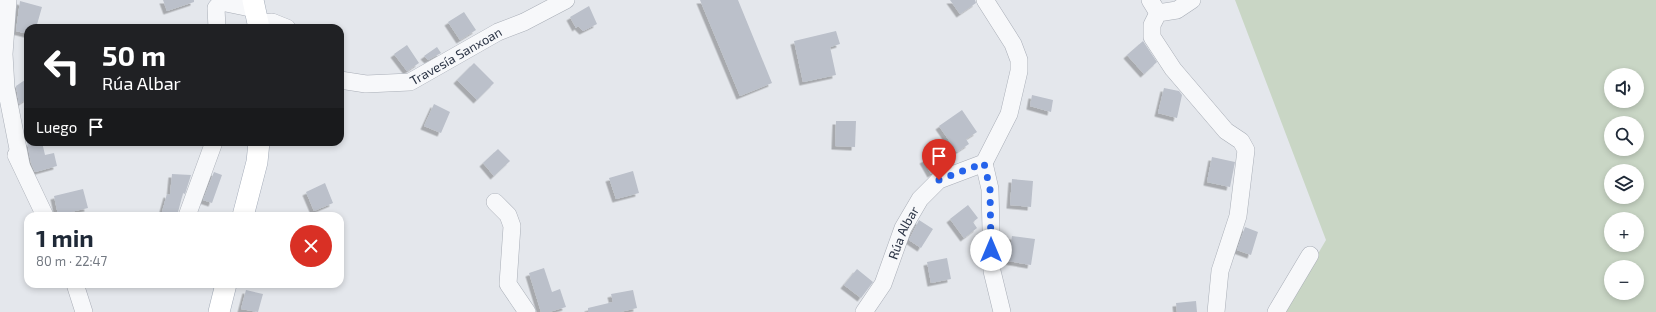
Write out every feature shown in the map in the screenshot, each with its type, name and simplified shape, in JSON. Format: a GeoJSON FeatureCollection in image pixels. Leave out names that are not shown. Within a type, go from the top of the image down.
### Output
{"type":"FeatureCollection","features":[{"type":"Feature","properties":{"kind":"main road"},"geometry":{"type":"LineString","coordinates":[[244,212],[257,162],[259,146]]}},
{"type":"Feature","properties":{"kind":"main road"},"geometry":{"type":"LineString","coordinates":[[219,312],[225,288]]}},
{"type":"Feature","properties":{"kind":"street"},"geometry":{"type":"LineString","coordinates":[[8,0],[4,54],[6,88],[21,164]]}},
{"type":"Feature","properties":{"kind":"street","name":"Travesía Sanxoan"},"geometry":{"type":"LineString","coordinates":[[344,81],[366,84],[410,82],[498,32],[566,0]]}},
{"type":"Feature","properties":{"kind":"street"},"geometry":{"type":"LineString","coordinates":[[985,0],[1013,44],[1019,60],[1019,71],[1010,114],[984,163],[990,189],[992,271],[1002,312]]}},
{"type":"Feature","properties":{"kind":"street"},"geometry":{"type":"LineString","coordinates":[[1192,0],[1177,10],[1154,6],[1152,37],[1173,69],[1226,131],[1241,141],[1246,150],[1238,216],[1220,271],[1216,312]]}},
{"type":"Feature","properties":{"kind":"street"},"geometry":{"type":"LineString","coordinates":[[217,24],[216,8],[221,2],[277,24]]}},
{"type":"Feature","properties":{"kind":"street"},"geometry":{"type":"LineString","coordinates":[[0,125],[21,164],[43,212]]}},
{"type":"Feature","properties":{"kind":"street"},"geometry":{"type":"LineString","coordinates":[[188,212],[213,146]]}},
{"type":"Feature","properties":{"kind":"street","name":"Rúa Albar"},"geometry":{"type":"LineString","coordinates":[[864,312],[883,284],[903,228],[920,199],[939,180],[984,163]]}},
{"type":"Feature","properties":{"kind":"street"},"geometry":{"type":"LineString","coordinates":[[495,202],[508,215],[512,226],[508,284],[527,312]]}},
{"type":"Feature","properties":{"kind":"street"},"geometry":{"type":"LineString","coordinates":[[1276,312],[1310,255]]}},
{"type":"Feature","properties":{"kind":"street"},"geometry":{"type":"LineString","coordinates":[[76,288],[84,312]]}},
{"type":"Feature","properties":{"kind":"green space"},"geometry":{"type":"Polygon","coordinates":[[[1235,0],[1656,0],[1656,312],[1284,312],[1326,240],[1235,0]]]}},
{"type":"Feature","properties":{"kind":"building"},"geometry":{"type":"Polygon","coordinates":[[[163,0],[194,0],[194,2],[167,11],[163,0]]]}},
{"type":"Feature","properties":{"kind":"building"},"geometry":{"type":"Polygon","coordinates":[[[700,0],[738,0],[772,83],[740,96],[700,0]]]}},
{"type":"Feature","properties":{"kind":"building"},"geometry":{"type":"Polygon","coordinates":[[[950,0],[975,0],[976,3],[960,14],[950,0]]]}},
{"type":"Feature","properties":{"kind":"building"},"geometry":{"type":"Polygon","coordinates":[[[20,1],[42,7],[37,24],[24,24],[24,33],[16,31],[20,1]]]}},
{"type":"Feature","properties":{"kind":"building"},"geometry":{"type":"Polygon","coordinates":[[[589,6],[597,24],[583,31],[578,26],[576,28],[570,17],[589,6]]]}},
{"type":"Feature","properties":{"kind":"building"},"geometry":{"type":"Polygon","coordinates":[[[464,12],[476,30],[460,40],[448,22],[464,12]]]}},
{"type":"Feature","properties":{"kind":"building"},"geometry":{"type":"Polygon","coordinates":[[[836,31],[840,44],[830,47],[836,75],[803,82],[794,41],[836,31]]]}},
{"type":"Feature","properties":{"kind":"building"},"geometry":{"type":"Polygon","coordinates":[[[1143,41],[1157,62],[1144,74],[1127,55],[1143,41]]]}},
{"type":"Feature","properties":{"kind":"building"},"geometry":{"type":"Polygon","coordinates":[[[407,45],[419,63],[407,71],[394,54],[407,45]]]}},
{"type":"Feature","properties":{"kind":"building"},"geometry":{"type":"Polygon","coordinates":[[[437,47],[441,53],[428,60],[424,56],[437,47]]]}},
{"type":"Feature","properties":{"kind":"building"},"geometry":{"type":"Polygon","coordinates":[[[474,63],[494,83],[477,100],[457,80],[474,63]]]}},
{"type":"Feature","properties":{"kind":"building"},"geometry":{"type":"Polygon","coordinates":[[[24,81],[24,101],[19,104],[16,86],[24,81]]]}},
{"type":"Feature","properties":{"kind":"building"},"geometry":{"type":"Polygon","coordinates":[[[1164,88],[1179,91],[1182,95],[1177,118],[1158,113],[1164,88]]]}},
{"type":"Feature","properties":{"kind":"building"},"geometry":{"type":"Polygon","coordinates":[[[1032,95],[1053,100],[1051,112],[1030,106],[1032,95]]]}},
{"type":"Feature","properties":{"kind":"building"},"geometry":{"type":"Polygon","coordinates":[[[434,104],[450,112],[441,133],[424,126],[434,104]]]}},
{"type":"Feature","properties":{"kind":"building"},"geometry":{"type":"Polygon","coordinates":[[[962,110],[977,132],[966,139],[969,144],[957,152],[939,126],[962,110]]]}},
{"type":"Feature","properties":{"kind":"building"},"geometry":{"type":"Polygon","coordinates":[[[836,121],[856,121],[855,147],[835,146],[836,121]]]}},
{"type":"Feature","properties":{"kind":"building"},"geometry":{"type":"Polygon","coordinates":[[[28,146],[43,146],[45,155],[54,153],[57,166],[35,172],[31,163],[28,146]]]}},
{"type":"Feature","properties":{"kind":"building"},"geometry":{"type":"Polygon","coordinates":[[[498,149],[510,161],[494,176],[483,163],[498,149]]]}},
{"type":"Feature","properties":{"kind":"building"},"geometry":{"type":"Polygon","coordinates":[[[935,154],[942,168],[931,174],[923,160],[935,154]]]}},
{"type":"Feature","properties":{"kind":"building"},"geometry":{"type":"Polygon","coordinates":[[[1212,157],[1235,162],[1230,187],[1207,182],[1212,157]]]}},
{"type":"Feature","properties":{"kind":"building"},"geometry":{"type":"Polygon","coordinates":[[[633,171],[639,193],[616,199],[609,178],[633,171]]]}},
{"type":"Feature","properties":{"kind":"building"},"geometry":{"type":"Polygon","coordinates":[[[214,172],[222,175],[212,203],[203,200],[214,172]]]}},
{"type":"Feature","properties":{"kind":"building"},"geometry":{"type":"Polygon","coordinates":[[[172,174],[191,175],[185,194],[183,193],[178,212],[162,212],[167,194],[170,195],[172,174]]]}},
{"type":"Feature","properties":{"kind":"building"},"geometry":{"type":"Polygon","coordinates":[[[1012,179],[1033,181],[1031,207],[1010,205],[1012,179]]]}},
{"type":"Feature","properties":{"kind":"building"},"geometry":{"type":"Polygon","coordinates":[[[325,183],[333,203],[314,211],[306,192],[325,183]]]}},
{"type":"Feature","properties":{"kind":"building"},"geometry":{"type":"Polygon","coordinates":[[[83,189],[88,208],[71,212],[57,212],[54,196],[83,189]]]}},
{"type":"Feature","properties":{"kind":"building"},"geometry":{"type":"Polygon","coordinates":[[[968,205],[978,218],[973,222],[977,228],[964,238],[950,219],[968,205]]]}},
{"type":"Feature","properties":{"kind":"building"},"geometry":{"type":"Polygon","coordinates":[[[919,220],[933,229],[921,248],[909,240],[919,220]]]}},
{"type":"Feature","properties":{"kind":"building"},"geometry":{"type":"Polygon","coordinates":[[[1245,227],[1258,232],[1251,255],[1237,250],[1245,227]]]}},
{"type":"Feature","properties":{"kind":"building"},"geometry":{"type":"Polygon","coordinates":[[[1012,236],[1035,239],[1031,265],[1008,261],[1012,236]]]}},
{"type":"Feature","properties":{"kind":"building"},"geometry":{"type":"Polygon","coordinates":[[[947,258],[951,279],[931,283],[927,262],[947,258]]]}},
{"type":"Feature","properties":{"kind":"building"},"geometry":{"type":"Polygon","coordinates":[[[544,268],[552,292],[560,289],[566,307],[549,312],[541,312],[529,273],[544,268]]]}},
{"type":"Feature","properties":{"kind":"building"},"geometry":{"type":"Polygon","coordinates":[[[857,269],[873,282],[861,298],[844,285],[857,269]]]}},
{"type":"Feature","properties":{"kind":"building"},"geometry":{"type":"Polygon","coordinates":[[[246,290],[263,294],[258,312],[241,309],[246,290]]]}},
{"type":"Feature","properties":{"kind":"building"},"geometry":{"type":"Polygon","coordinates":[[[633,290],[637,308],[620,312],[588,312],[588,308],[613,302],[611,294],[633,290]]]}},
{"type":"Feature","properties":{"kind":"building"},"geometry":{"type":"Polygon","coordinates":[[[1196,301],[1197,312],[1177,312],[1176,303],[1196,301]]]}},
{"type":"Feature","properties":{"kind":"route"},"geometry":{"type":"LineString","coordinates":[[939,180],[984,163],[990,189],[991,250]]}}]}
